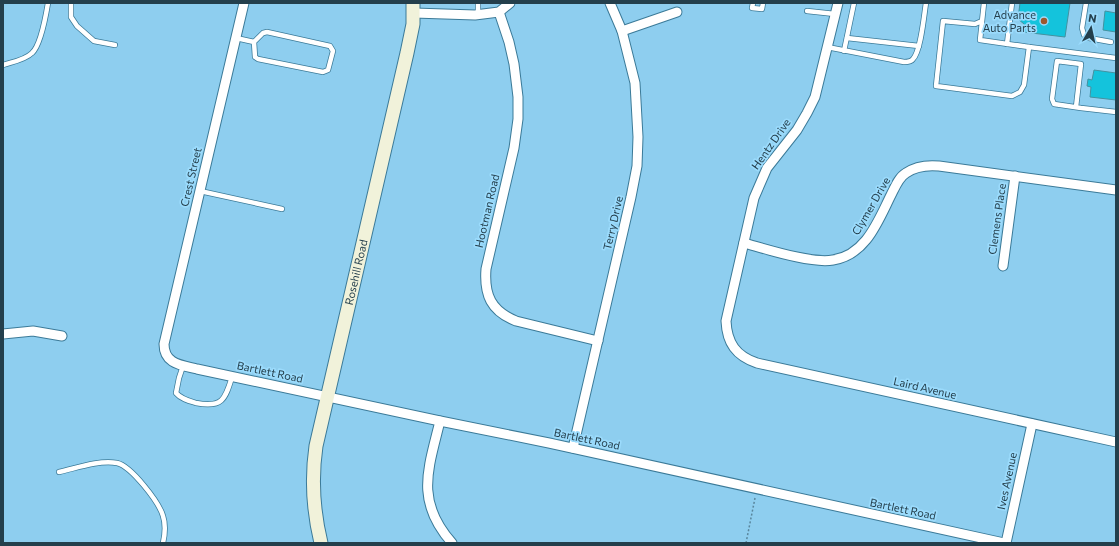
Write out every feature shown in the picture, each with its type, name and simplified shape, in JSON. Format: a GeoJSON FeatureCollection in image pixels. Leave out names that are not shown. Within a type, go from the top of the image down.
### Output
{"type":"FeatureCollection","features":[{"type":"Feature","properties":{"kind":"street","name":"Crest Street"},"geometry":{"type":"LineString","coordinates":[[166,356],[164,344],[244,3]]}},
{"type":"Feature","properties":{"kind":"street"},"geometry":{"type":"LineString","coordinates":[[413,8],[478,15],[499,12],[510,3]]}},
{"type":"Feature","properties":{"kind":"street","name":"Terry Drive"},"geometry":{"type":"LineString","coordinates":[[573,448],[637,166],[638,137],[635,83],[622,31],[610,3]]}},
{"type":"Feature","properties":{"kind":"street","name":"Hentz Drive"},"geometry":{"type":"LineString","coordinates":[[734,347],[729,339],[726,321],[754,198],[767,168],[797,130],[815,96],[838,3]]}},
{"type":"Feature","properties":{"kind":"street","name":"Rosehill Road"},"geometry":{"type":"LineString","coordinates":[[322,543],[314,509],[313,471],[316,446],[408,53],[413,8]]}},
{"type":"Feature","properties":{"kind":"street","name":"Hootman Road"},"geometry":{"type":"LineString","coordinates":[[499,12],[509,42],[514,64],[518,97],[518,120],[514,148],[486,269],[486,291],[497,310],[506,317],[516,321],[598,341]]}},
{"type":"Feature","properties":{"kind":"street"},"geometry":{"type":"LineString","coordinates":[[622,31],[677,12]]}},
{"type":"Feature","properties":{"kind":"street","name":"Clymer Drive"},"geometry":{"type":"LineString","coordinates":[[744,243],[821,261],[833,260],[845,256],[866,242],[895,187],[905,173],[913,169],[930,166],[1116,190]]}},
{"type":"Feature","properties":{"kind":"street","name":"Clemens Place"},"geometry":{"type":"LineString","coordinates":[[1003,266],[1015,176]]}},
{"type":"Feature","properties":{"kind":"street"},"geometry":{"type":"LineString","coordinates":[[3,334],[17,331],[33,331],[62,336]]}},
{"type":"Feature","properties":{"kind":"street","name":"Laird Avenue"},"geometry":{"type":"LineString","coordinates":[[734,347],[744,357],[757,362],[1116,442]]}},
{"type":"Feature","properties":{"kind":"street","name":"Bartlett Road"},"geometry":{"type":"LineString","coordinates":[[166,356],[171,361],[183,366],[232,377],[573,448],[1005,543]]}},
{"type":"Feature","properties":{"kind":"street"},"geometry":{"type":"LineString","coordinates":[[440,421],[428,470],[427,492],[433,517],[452,543]]}},
{"type":"Feature","properties":{"kind":"street","name":"Ives Avenue"},"geometry":{"type":"LineString","coordinates":[[1005,543],[1032,424]]}},
{"type":"Feature","properties":{"kind":"lane"},"geometry":{"type":"LineString","coordinates":[[3,65],[24,58],[32,53],[41,36],[48,3]]}},
{"type":"Feature","properties":{"kind":"lane"},"geometry":{"type":"LineString","coordinates":[[71,3],[71,17],[77,26],[94,41],[115,45]]}},
{"type":"Feature","properties":{"kind":"lane"},"geometry":{"type":"LineString","coordinates":[[478,3],[478,15]]}},
{"type":"Feature","properties":{"kind":"lane"},"geometry":{"type":"LineString","coordinates":[[753,5],[762,10],[763,3]]}},
{"type":"Feature","properties":{"kind":"lane"},"geometry":{"type":"LineString","coordinates":[[846,51],[854,3]]}},
{"type":"Feature","properties":{"kind":"lane"},"geometry":{"type":"LineString","coordinates":[[827,47],[904,62],[910,61],[913,59],[919,46],[926,3]]}},
{"type":"Feature","properties":{"kind":"lane"},"geometry":{"type":"LineString","coordinates":[[984,3],[980,40],[1116,58]]}},
{"type":"Feature","properties":{"kind":"lane"},"geometry":{"type":"LineString","coordinates":[[1007,44],[1012,3]]}},
{"type":"Feature","properties":{"kind":"lane"},"geometry":{"type":"LineString","coordinates":[[1086,3],[1082,28],[1084,35],[1089,38],[1111,42]]}},
{"type":"Feature","properties":{"kind":"lane"},"geometry":{"type":"LineString","coordinates":[[807,10],[835,14]]}},
{"type":"Feature","properties":{"kind":"lane"},"geometry":{"type":"LineString","coordinates":[[982,21],[975,24],[942,21],[936,86],[1012,96],[1020,92],[1024,85],[1029,47]]}},
{"type":"Feature","properties":{"kind":"lane"},"geometry":{"type":"LineString","coordinates":[[267,32],[330,46],[332,50],[328,70],[323,72],[258,59],[255,56],[254,42],[263,33],[267,32]]}},
{"type":"Feature","properties":{"kind":"lane"},"geometry":{"type":"LineString","coordinates":[[236,38],[254,42]]}},
{"type":"Feature","properties":{"kind":"lane"},"geometry":{"type":"LineString","coordinates":[[847,38],[919,46]]}},
{"type":"Feature","properties":{"kind":"lane"},"geometry":{"type":"LineString","coordinates":[[1076,107],[1080,64],[1057,61],[1052,99],[1054,104],[1076,107],[1116,112]]}},
{"type":"Feature","properties":{"kind":"lane"},"geometry":{"type":"LineString","coordinates":[[200,191],[282,209]]}},
{"type":"Feature","properties":{"kind":"lane"},"geometry":{"type":"LineString","coordinates":[[183,366],[176,393],[179,397],[207,405],[220,401],[227,393],[232,377]]}},
{"type":"Feature","properties":{"kind":"lane"},"geometry":{"type":"LineString","coordinates":[[59,472],[99,463],[118,463],[132,471],[157,503],[163,516],[166,531],[163,543]]}},
{"type":"Feature","properties":{"kind":"path"},"geometry":{"type":"LineString","coordinates":[[746,543],[755,496]]}},
{"type":"Feature","properties":{"kind":"building","name":"Advance Auto Parts"},"geometry":{"type":"Polygon","coordinates":[[[1020,3],[1070,3],[1065,37],[1023,32],[1024,24],[1018,19],[1020,3]]]}},
{"type":"Feature","properties":{"kind":"building"},"geometry":{"type":"Polygon","coordinates":[[[1105,11],[1116,13],[1116,32],[1103,30],[1105,11]]]}},
{"type":"Feature","properties":{"kind":"building"},"geometry":{"type":"Polygon","coordinates":[[[1094,70],[1116,73],[1116,100],[1090,97],[1091,87],[1087,86],[1088,79],[1092,80],[1094,70]]]}},
{"type":"Feature","properties":{"kind":"place","name":"Advance Auto Parts"},"geometry":{"type":"Point","coordinates":[1044,21]}}]}
